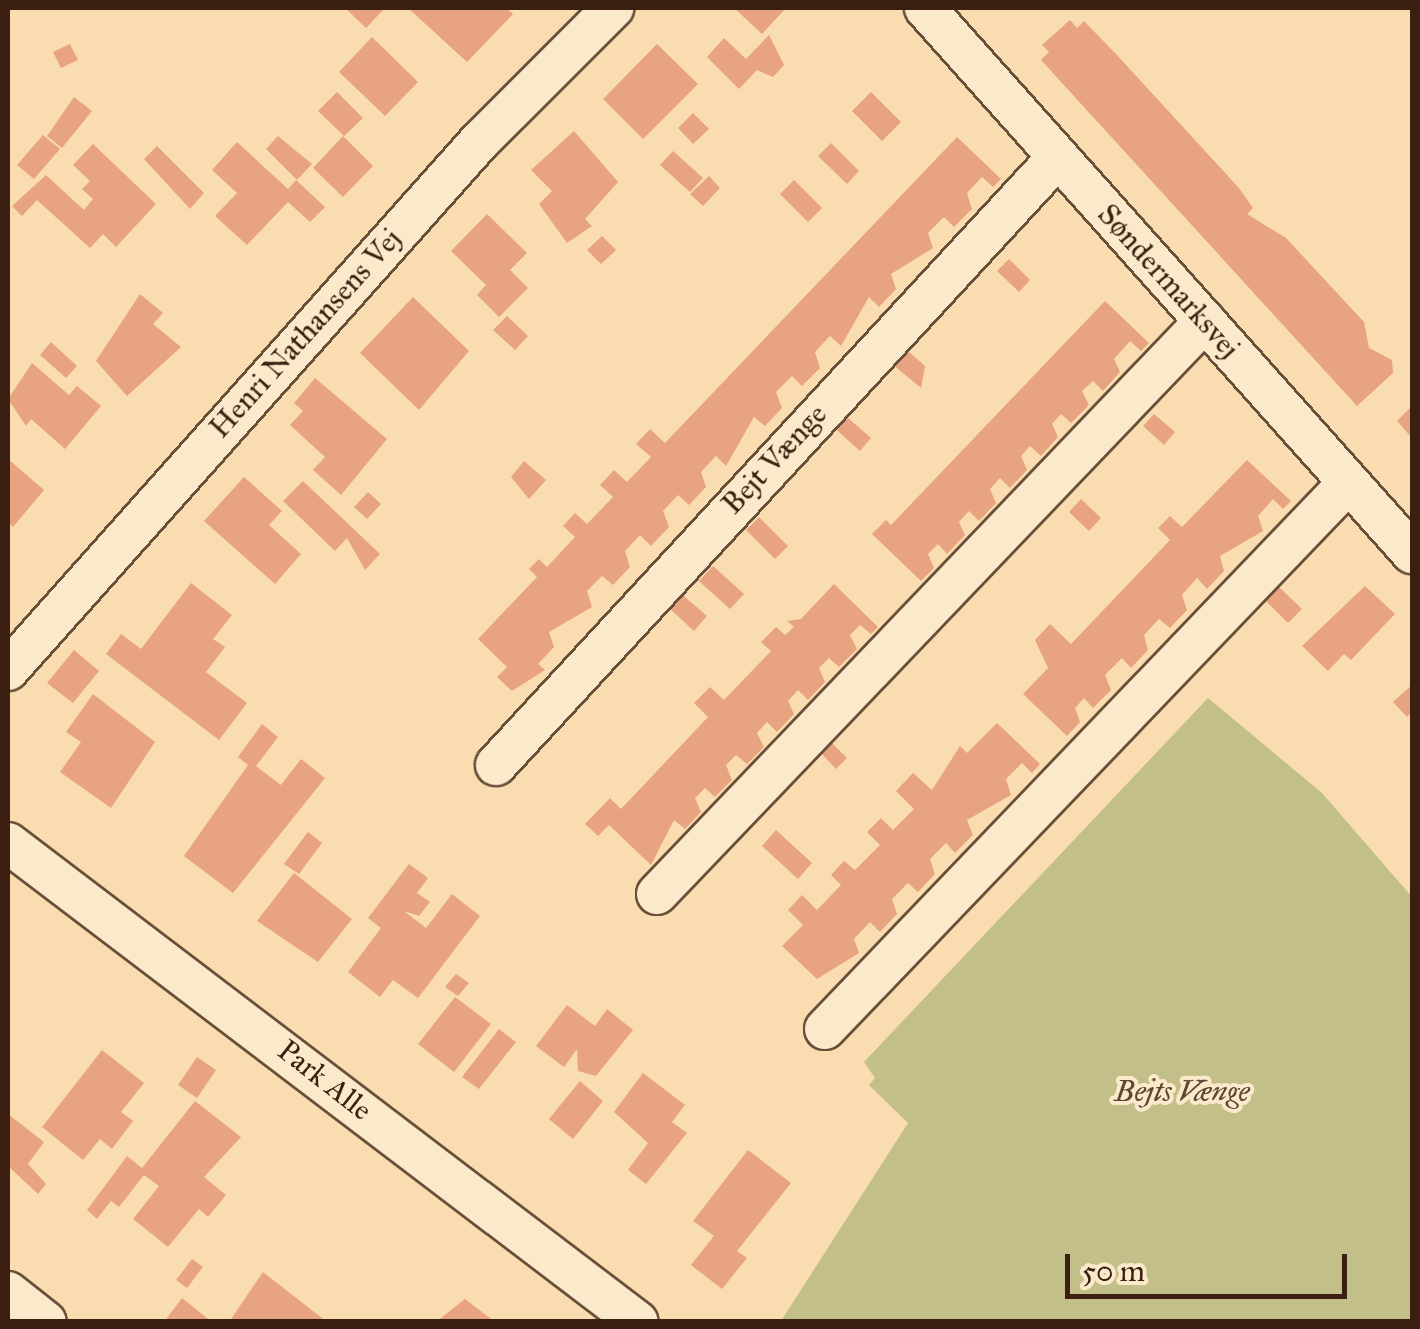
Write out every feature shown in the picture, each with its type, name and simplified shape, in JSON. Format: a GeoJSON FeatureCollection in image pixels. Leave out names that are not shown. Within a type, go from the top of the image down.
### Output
{"type":"FeatureCollection","features":[{"type":"Feature","properties":{"kind":"street","name":"Henri Nathansens Vej"},"geometry":{"type":"LineString","coordinates":[[8,670],[479,142],[613,8]]}},
{"type":"Feature","properties":{"kind":"street","name":"Søndermarksvej"},"geometry":{"type":"LineString","coordinates":[[925,8],[1412,553]]}},
{"type":"Feature","properties":{"kind":"street","name":"Bejt Vænge"},"geometry":{"type":"LineString","coordinates":[[496,765],[1058,157]]}},
{"type":"Feature","properties":{"kind":"street"},"geometry":{"type":"LineString","coordinates":[[657,894],[1204,321]]}},
{"type":"Feature","properties":{"kind":"street"},"geometry":{"type":"LineString","coordinates":[[825,1029],[1348,482]]}},
{"type":"Feature","properties":{"kind":"street","name":"Park Alle"},"geometry":{"type":"LineString","coordinates":[[8,843],[638,1322]]}},
{"type":"Feature","properties":{"kind":"street"},"geometry":{"type":"LineString","coordinates":[[8,1292],[46,1322]]}},
{"type":"Feature","properties":{"kind":"green space","name":"Bejts Vænge"},"geometry":{"type":"Polygon","coordinates":[[[1208,698],[1322,793],[1412,897],[1412,1321],[781,1321],[908,1123],[869,1085],[875,1078],[864,1062],[1208,698]]]}},
{"type":"Feature","properties":{"kind":"building"},"geometry":{"type":"Polygon","coordinates":[[[345,8],[385,8],[366,28],[345,8]]]}},
{"type":"Feature","properties":{"kind":"building"},"geometry":{"type":"Polygon","coordinates":[[[408,8],[506,8],[513,14],[467,62],[408,8]]]}},
{"type":"Feature","properties":{"kind":"building"},"geometry":{"type":"Polygon","coordinates":[[[734,8],[786,8],[762,34],[734,8]]]}},
{"type":"Feature","properties":{"kind":"building"},"geometry":{"type":"Polygon","coordinates":[[[1070,20],[1077,28],[1084,21],[1239,188],[1253,208],[1247,214],[1286,238],[1364,322],[1369,348],[1392,360],[1393,373],[1357,406],[1041,60],[1049,52],[1042,45],[1070,20]]]}},
{"type":"Feature","properties":{"kind":"building"},"geometry":{"type":"Polygon","coordinates":[[[769,35],[784,65],[773,77],[757,70],[739,89],[707,57],[724,38],[746,59],[769,35]]]}},
{"type":"Feature","properties":{"kind":"building"},"geometry":{"type":"Polygon","coordinates":[[[372,37],[418,82],[385,116],[339,72],[372,37]]]}},
{"type":"Feature","properties":{"kind":"building"},"geometry":{"type":"Polygon","coordinates":[[[70,44],[78,60],[61,68],[53,52],[70,44]]]}},
{"type":"Feature","properties":{"kind":"building"},"geometry":{"type":"Polygon","coordinates":[[[657,44],[698,84],[643,139],[603,99],[657,44]]]}},
{"type":"Feature","properties":{"kind":"building"},"geometry":{"type":"Polygon","coordinates":[[[337,92],[363,118],[344,136],[318,111],[337,92]]]}},
{"type":"Feature","properties":{"kind":"building"},"geometry":{"type":"Polygon","coordinates":[[[871,92],[901,122],[882,141],[852,111],[871,92]]]}},
{"type":"Feature","properties":{"kind":"building"},"geometry":{"type":"Polygon","coordinates":[[[74,97],[92,111],[62,148],[47,136],[74,97]]]}},
{"type":"Feature","properties":{"kind":"building"},"geometry":{"type":"Polygon","coordinates":[[[693,113],[709,129],[693,144],[678,128],[693,113]]]}},
{"type":"Feature","properties":{"kind":"building"},"geometry":{"type":"Polygon","coordinates":[[[574,131],[618,182],[585,219],[592,226],[567,243],[539,204],[552,191],[531,170],[574,131]]]}},
{"type":"Feature","properties":{"kind":"building"},"geometry":{"type":"Polygon","coordinates":[[[43,135],[60,149],[34,179],[17,165],[43,135]]]}},
{"type":"Feature","properties":{"kind":"building"},"geometry":{"type":"Polygon","coordinates":[[[278,136],[312,164],[297,180],[266,149],[278,136]]]}},
{"type":"Feature","properties":{"kind":"building"},"geometry":{"type":"Polygon","coordinates":[[[343,136],[373,166],[343,197],[313,168],[343,136]]]}},
{"type":"Feature","properties":{"kind":"building"},"geometry":{"type":"Polygon","coordinates":[[[957,137],[1001,179],[993,187],[982,177],[967,193],[972,209],[954,227],[944,217],[928,233],[933,248],[891,274],[896,289],[879,307],[869,297],[841,346],[830,336],[815,352],[820,368],[802,386],[792,376],[776,392],[782,408],[765,426],[754,417],[726,466],[716,456],[701,472],[706,487],[689,505],[678,495],[663,511],[669,527],[651,546],[640,535],[625,551],[630,567],[613,585],[602,576],[587,591],[592,607],[549,632],[554,647],[538,664],[545,670],[512,691],[497,677],[507,667],[478,639],[537,577],[529,569],[539,559],[547,567],[575,537],[563,526],[575,513],[587,524],[613,497],[600,485],[614,470],[627,482],[651,457],[636,444],[650,429],[665,443],[957,137]]]}},
{"type":"Feature","properties":{"kind":"building"},"geometry":{"type":"Polygon","coordinates":[[[237,142],[288,189],[296,180],[325,207],[310,222],[288,202],[247,245],[215,216],[237,193],[212,170],[237,142]]]}},
{"type":"Feature","properties":{"kind":"building"},"geometry":{"type":"Polygon","coordinates":[[[831,143],[859,171],[847,184],[818,156],[831,143]]]}},
{"type":"Feature","properties":{"kind":"building"},"geometry":{"type":"Polygon","coordinates":[[[93,144],[156,204],[116,247],[103,234],[90,248],[37,200],[22,216],[12,206],[46,175],[84,210],[93,199],[82,189],[90,181],[73,165],[93,144]]]}},
{"type":"Feature","properties":{"kind":"building"},"geometry":{"type":"Polygon","coordinates":[[[157,146],[204,193],[190,209],[144,159],[157,146]]]}},
{"type":"Feature","properties":{"kind":"building"},"geometry":{"type":"Polygon","coordinates":[[[673,151],[703,178],[690,192],[660,165],[673,151]]]}},
{"type":"Feature","properties":{"kind":"building"},"geometry":{"type":"Polygon","coordinates":[[[709,176],[720,188],[703,206],[690,194],[709,176]]]}},
{"type":"Feature","properties":{"kind":"building"},"geometry":{"type":"Polygon","coordinates":[[[794,180],[822,208],[808,222],[780,194],[794,180]]]}},
{"type":"Feature","properties":{"kind":"building"},"geometry":{"type":"Polygon","coordinates":[[[487,214],[527,253],[510,270],[528,288],[499,317],[477,295],[486,285],[451,251],[487,214]]]}},
{"type":"Feature","properties":{"kind":"building"},"geometry":{"type":"Polygon","coordinates":[[[602,236],[616,250],[601,264],[587,250],[602,236]]]}},
{"type":"Feature","properties":{"kind":"building"},"geometry":{"type":"Polygon","coordinates":[[[1009,259],[1030,280],[1019,292],[997,271],[1009,259]]]}},
{"type":"Feature","properties":{"kind":"building"},"geometry":{"type":"Polygon","coordinates":[[[140,294],[163,313],[153,324],[181,347],[127,396],[96,361],[140,294]]]}},
{"type":"Feature","properties":{"kind":"building"},"geometry":{"type":"Polygon","coordinates":[[[413,297],[469,351],[419,410],[360,353],[413,297]]]}},
{"type":"Feature","properties":{"kind":"building"},"geometry":{"type":"Polygon","coordinates":[[[1105,301],[1149,343],[1141,351],[1130,341],[1114,359],[1120,372],[1103,391],[1093,381],[1082,391],[1089,405],[1071,423],[1061,414],[1052,424],[1058,437],[1041,456],[1030,446],[1021,456],[1027,470],[1010,488],[1000,478],[990,489],[996,503],[979,521],[969,511],[959,522],[965,535],[947,554],[938,544],[928,554],[934,568],[921,581],[872,534],[886,520],[891,525],[1105,301]]]}},
{"type":"Feature","properties":{"kind":"building"},"geometry":{"type":"Polygon","coordinates":[[[507,316],[528,336],[515,350],[493,330],[507,316]]]}},
{"type":"Feature","properties":{"kind":"building"},"geometry":{"type":"Polygon","coordinates":[[[51,342],[77,366],[66,378],[40,355],[51,342]]]}},
{"type":"Feature","properties":{"kind":"building"},"geometry":{"type":"Polygon","coordinates":[[[900,344],[925,366],[921,388],[886,359],[900,344]]]}},
{"type":"Feature","properties":{"kind":"building"},"geometry":{"type":"Polygon","coordinates":[[[32,363],[69,395],[77,386],[101,406],[65,449],[31,419],[26,426],[8,399],[32,363]]]}},
{"type":"Feature","properties":{"kind":"building"},"geometry":{"type":"Polygon","coordinates":[[[315,378],[387,439],[341,495],[313,470],[325,457],[290,425],[303,411],[294,403],[315,378]]]}},
{"type":"Feature","properties":{"kind":"building"},"geometry":{"type":"Polygon","coordinates":[[[1412,406],[1412,438],[1397,421],[1412,406]]]}},
{"type":"Feature","properties":{"kind":"building"},"geometry":{"type":"Polygon","coordinates":[[[841,412],[871,438],[860,451],[830,424],[841,412]]]}},
{"type":"Feature","properties":{"kind":"building"},"geometry":{"type":"Polygon","coordinates":[[[1154,414],[1175,432],[1164,445],[1143,426],[1154,414]]]}},
{"type":"Feature","properties":{"kind":"building"},"geometry":{"type":"Polygon","coordinates":[[[8,459],[44,490],[13,527],[8,522],[8,459]]]}},
{"type":"Feature","properties":{"kind":"building"},"geometry":{"type":"Polygon","coordinates":[[[1247,460],[1291,501],[1283,509],[1273,499],[1258,516],[1263,531],[1220,556],[1224,571],[1207,589],[1197,578],[1182,595],[1187,610],[1170,628],[1159,619],[1144,635],[1148,650],[1131,668],[1122,658],[1105,675],[1111,690],[1093,708],[1084,698],[1075,708],[1080,722],[1067,736],[1023,694],[1048,668],[1035,640],[1050,624],[1071,644],[1170,540],[1158,528],[1170,516],[1182,527],[1247,460]]]}},
{"type":"Feature","properties":{"kind":"building"},"geometry":{"type":"Polygon","coordinates":[[[524,461],[546,480],[529,499],[511,477],[524,461]]]}},
{"type":"Feature","properties":{"kind":"building"},"geometry":{"type":"Polygon","coordinates":[[[244,477],[282,511],[269,525],[301,554],[275,584],[204,521],[244,477]]]}},
{"type":"Feature","properties":{"kind":"building"},"geometry":{"type":"Polygon","coordinates":[[[303,481],[380,554],[365,570],[347,538],[335,551],[283,501],[303,481]]]}},
{"type":"Feature","properties":{"kind":"building"},"geometry":{"type":"Polygon","coordinates":[[[368,492],[381,504],[367,519],[354,507],[368,492]]]}},
{"type":"Feature","properties":{"kind":"building"},"geometry":{"type":"Polygon","coordinates":[[[1081,499],[1101,518],[1089,531],[1069,512],[1081,499]]]}},
{"type":"Feature","properties":{"kind":"building"},"geometry":{"type":"Polygon","coordinates":[[[759,517],[788,546],[775,559],[746,530],[759,517]]]}},
{"type":"Feature","properties":{"kind":"building"},"geometry":{"type":"Polygon","coordinates":[[[713,566],[744,594],[730,609],[699,581],[713,566]]]}},
{"type":"Feature","properties":{"kind":"building"},"geometry":{"type":"Polygon","coordinates":[[[191,583],[232,615],[213,639],[225,647],[206,672],[247,703],[219,740],[106,654],[121,634],[141,649],[191,583]]]}},
{"type":"Feature","properties":{"kind":"building"},"geometry":{"type":"Polygon","coordinates":[[[834,584],[878,627],[871,634],[860,625],[850,635],[857,649],[839,667],[829,658],[819,668],[825,682],[808,700],[798,690],[788,701],[794,714],[777,732],[767,722],[757,733],[764,747],[747,764],[736,755],[726,765],[732,780],[715,797],[705,788],[695,798],[701,812],[685,829],[674,820],[651,865],[609,825],[598,836],[585,824],[610,798],[621,809],[708,717],[694,703],[710,687],[724,700],[771,651],[761,642],[776,627],[785,635],[794,627],[787,621],[801,619],[834,584]]]}},
{"type":"Feature","properties":{"kind":"building"},"geometry":{"type":"Polygon","coordinates":[[[1278,586],[1302,609],[1288,623],[1265,600],[1278,586]]]}},
{"type":"Feature","properties":{"kind":"building"},"geometry":{"type":"Polygon","coordinates":[[[1365,586],[1395,614],[1351,660],[1344,654],[1328,671],[1302,646],[1365,586]]]}},
{"type":"Feature","properties":{"kind":"building"},"geometry":{"type":"Polygon","coordinates":[[[679,592],[707,616],[694,631],[667,606],[679,592]]]}},
{"type":"Feature","properties":{"kind":"building"},"geometry":{"type":"Polygon","coordinates":[[[74,650],[99,671],[73,703],[47,683],[74,650]]]}},
{"type":"Feature","properties":{"kind":"building"},"geometry":{"type":"Polygon","coordinates":[[[1412,685],[1412,712],[1407,717],[1393,702],[1412,685]]]}},
{"type":"Feature","properties":{"kind":"building"},"geometry":{"type":"Polygon","coordinates":[[[93,694],[155,742],[111,808],[60,772],[81,742],[66,732],[93,694]]]}},
{"type":"Feature","properties":{"kind":"building"},"geometry":{"type":"Polygon","coordinates":[[[997,723],[1040,764],[1032,773],[1022,763],[1006,779],[1011,795],[967,820],[973,835],[955,853],[946,843],[930,859],[935,874],[918,892],[908,883],[892,899],[897,914],[880,932],[870,922],[854,939],[859,953],[817,979],[782,946],[803,925],[788,910],[802,895],[817,910],[841,885],[831,875],[844,861],[855,870],[880,845],[867,832],[881,818],[893,830],[914,809],[896,791],[913,773],[932,790],[960,746],[967,753],[997,723]]]}},
{"type":"Feature","properties":{"kind":"building"},"geometry":{"type":"Polygon","coordinates":[[[262,724],[278,737],[256,766],[281,785],[301,759],[325,778],[233,893],[184,856],[248,765],[238,757],[262,724]]]}},
{"type":"Feature","properties":{"kind":"building"},"geometry":{"type":"Polygon","coordinates":[[[830,741],[847,758],[836,769],[820,752],[830,741]]]}},
{"type":"Feature","properties":{"kind":"building"},"geometry":{"type":"Polygon","coordinates":[[[776,830],[812,863],[798,879],[762,846],[776,830]]]}},
{"type":"Feature","properties":{"kind":"building"},"geometry":{"type":"Polygon","coordinates":[[[308,832],[322,843],[299,874],[284,864],[308,832]]]}},
{"type":"Feature","properties":{"kind":"building"},"geometry":{"type":"Polygon","coordinates":[[[409,864],[428,878],[417,893],[430,902],[419,916],[404,911],[426,928],[452,894],[480,916],[418,998],[393,980],[380,997],[348,972],[381,928],[368,918],[409,864]]]}},
{"type":"Feature","properties":{"kind":"building"},"geometry":{"type":"Polygon","coordinates":[[[294,873],[352,919],[318,962],[257,921],[294,873]]]}},
{"type":"Feature","properties":{"kind":"building"},"geometry":{"type":"Polygon","coordinates":[[[456,974],[469,983],[458,996],[445,987],[456,974]]]}},
{"type":"Feature","properties":{"kind":"building"},"geometry":{"type":"Polygon","coordinates":[[[455,997],[491,1024],[454,1072],[418,1044],[455,997]]]}},
{"type":"Feature","properties":{"kind":"building"},"geometry":{"type":"Polygon","coordinates":[[[567,1005],[595,1026],[607,1009],[633,1030],[596,1076],[578,1071],[577,1049],[564,1067],[536,1046],[567,1005]]]}},
{"type":"Feature","properties":{"kind":"building"},"geometry":{"type":"Polygon","coordinates":[[[499,1029],[516,1042],[479,1089],[462,1077],[499,1029]]]}},
{"type":"Feature","properties":{"kind":"building"},"geometry":{"type":"Polygon","coordinates":[[[102,1050],[144,1083],[121,1112],[133,1121],[112,1149],[100,1139],[83,1160],[42,1127],[102,1050]]]}},
{"type":"Feature","properties":{"kind":"building"},"geometry":{"type":"Polygon","coordinates":[[[197,1057],[216,1070],[197,1098],[178,1085],[197,1057]]]}},
{"type":"Feature","properties":{"kind":"building"},"geometry":{"type":"Polygon","coordinates":[[[643,1073],[685,1105],[672,1122],[687,1133],[646,1184],[628,1170],[648,1143],[614,1112],[643,1073]]]}},
{"type":"Feature","properties":{"kind":"building"},"geometry":{"type":"Polygon","coordinates":[[[580,1081],[603,1101],[573,1139],[549,1119],[580,1081]]]}},
{"type":"Feature","properties":{"kind":"building"},"geometry":{"type":"Polygon","coordinates":[[[195,1101],[241,1137],[204,1177],[226,1195],[208,1217],[199,1209],[168,1247],[133,1219],[159,1186],[144,1175],[119,1207],[111,1201],[97,1219],[87,1210],[127,1156],[142,1168],[195,1101]]]}},
{"type":"Feature","properties":{"kind":"building"},"geometry":{"type":"Polygon","coordinates":[[[8,1114],[44,1142],[28,1164],[46,1184],[38,1194],[8,1166],[8,1114]]]}},
{"type":"Feature","properties":{"kind":"building"},"geometry":{"type":"Polygon","coordinates":[[[748,1150],[791,1183],[737,1251],[747,1258],[722,1289],[691,1265],[714,1236],[693,1221],[748,1150]]]}},
{"type":"Feature","properties":{"kind":"building"},"geometry":{"type":"Polygon","coordinates":[[[192,1259],[203,1267],[187,1288],[176,1280],[192,1259]]]}},
{"type":"Feature","properties":{"kind":"building"},"geometry":{"type":"Polygon","coordinates":[[[263,1272],[327,1322],[229,1322],[263,1272]]]}},
{"type":"Feature","properties":{"kind":"building"},"geometry":{"type":"Polygon","coordinates":[[[182,1298],[212,1322],[164,1322],[182,1298]]]}},
{"type":"Feature","properties":{"kind":"building"},"geometry":{"type":"Polygon","coordinates":[[[465,1299],[495,1322],[436,1322],[465,1299]]]}}]}
